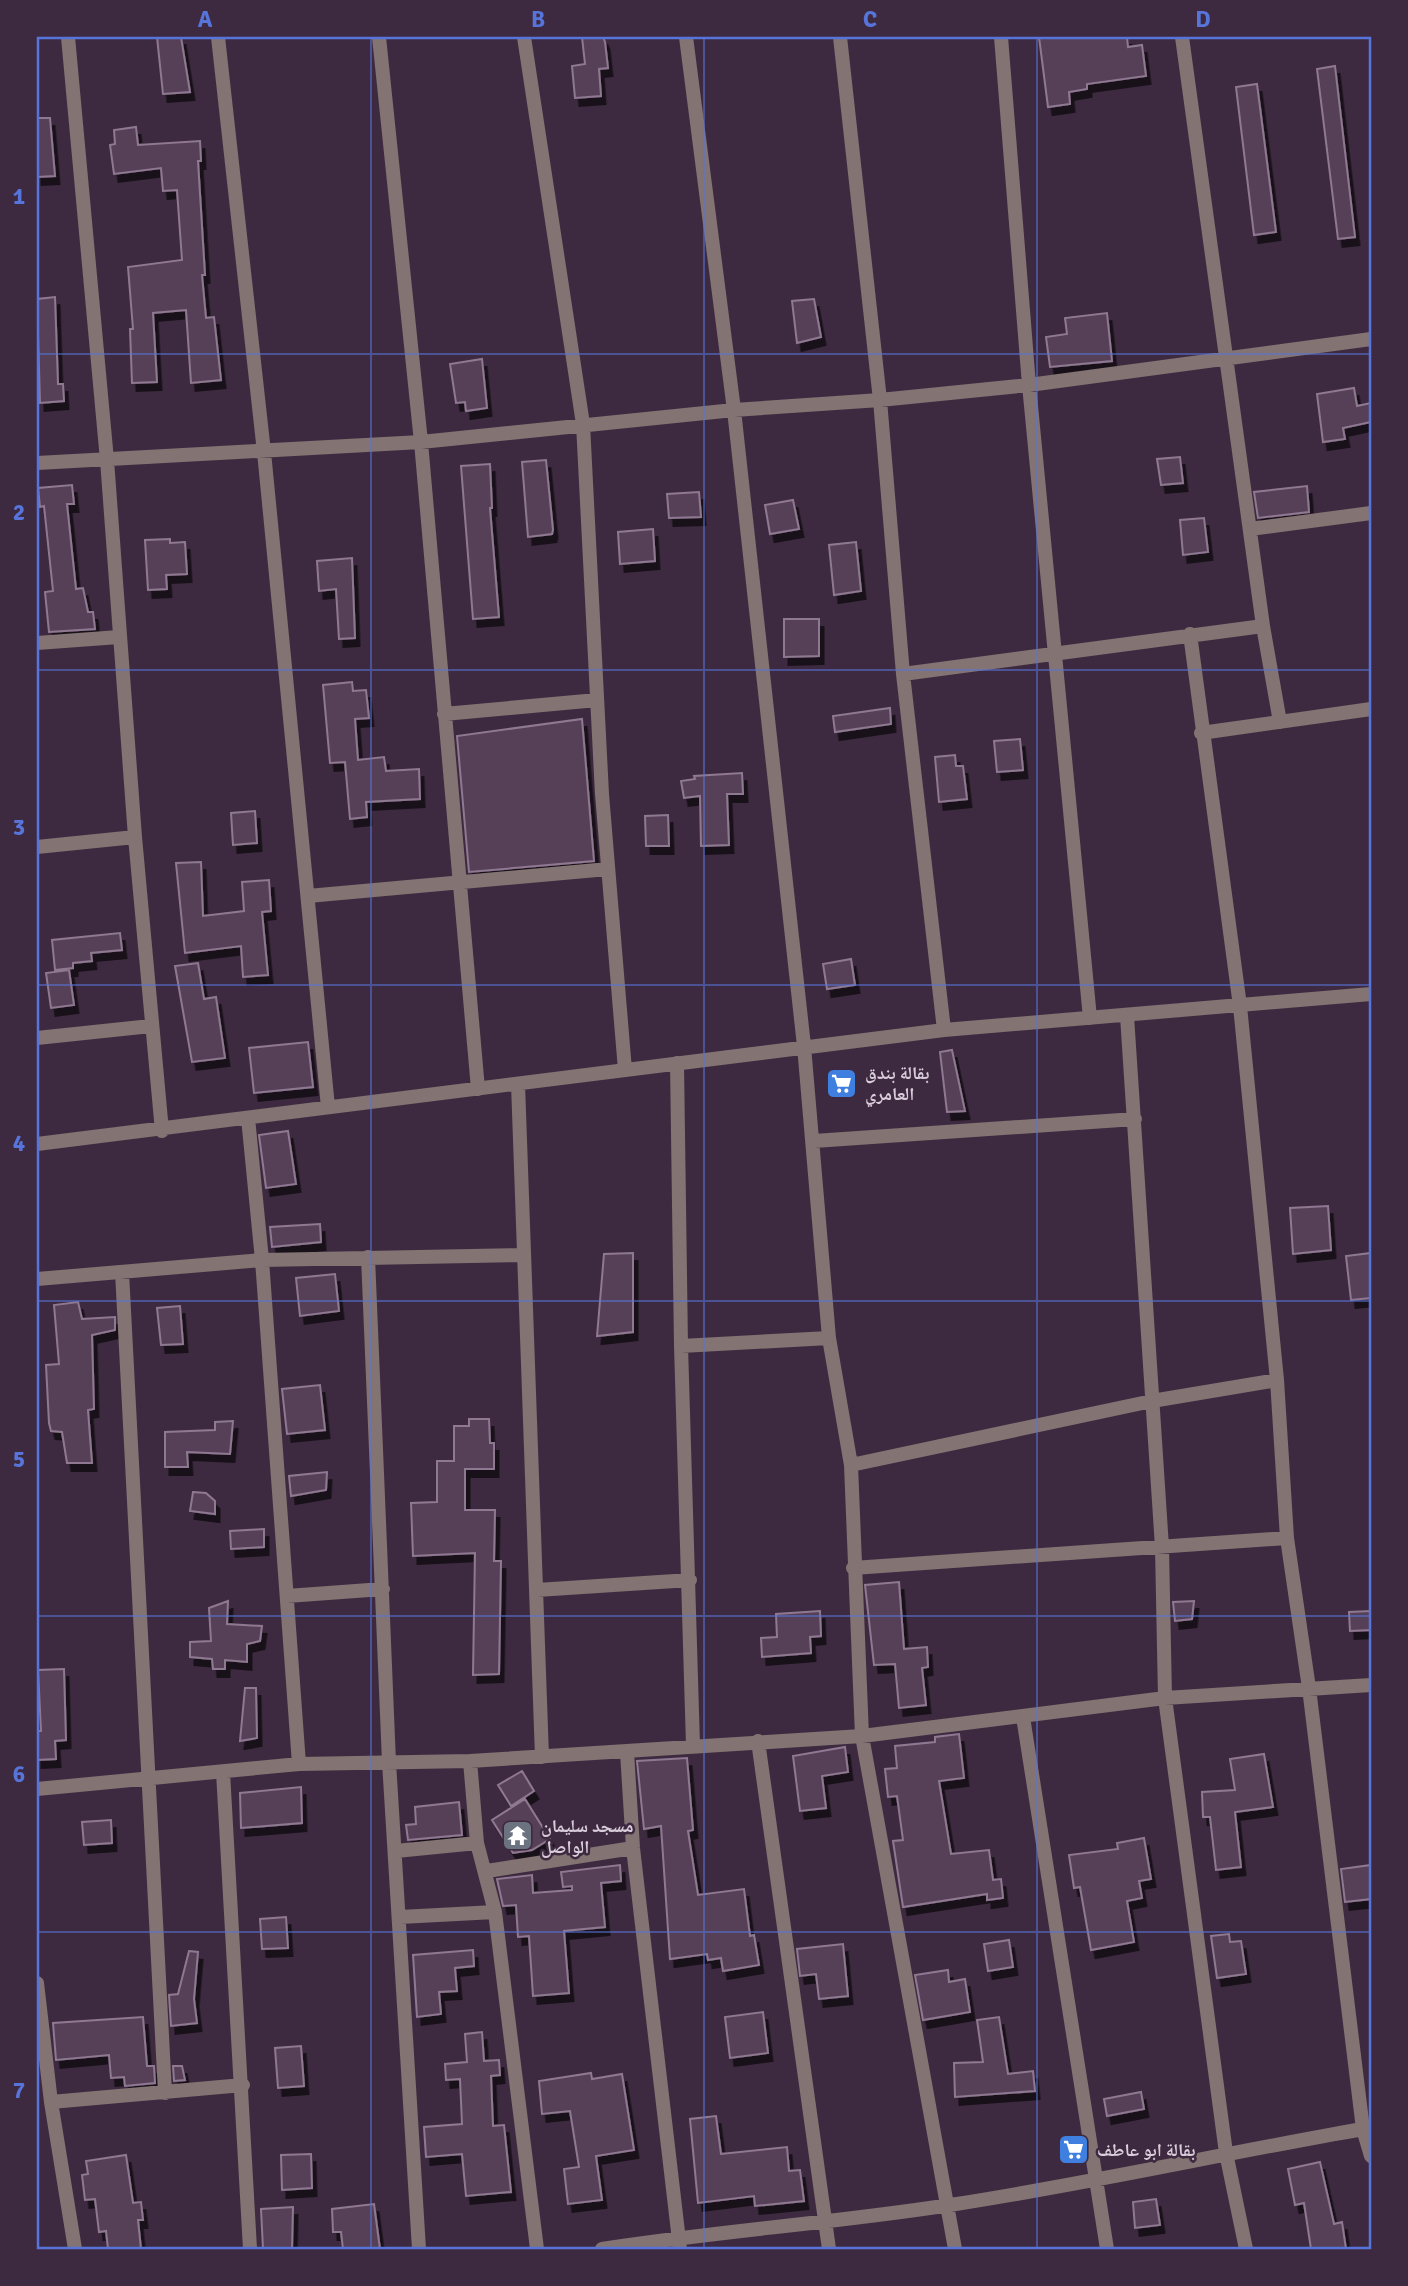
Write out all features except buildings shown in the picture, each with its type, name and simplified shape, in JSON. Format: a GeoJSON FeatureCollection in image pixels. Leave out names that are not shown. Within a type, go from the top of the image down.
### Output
{"type":"FeatureCollection","features":[{"type":"Feature","properties":{"kind":"street"},"geometry":{"type":"LineString","coordinates":[[68,37],[107,460],[135,837],[162,1131]]}},
{"type":"Feature","properties":{"kind":"street"},"geometry":{"type":"LineString","coordinates":[[218,37],[264,452],[328,1107]]}},
{"type":"Feature","properties":{"kind":"street"},"geometry":{"type":"LineString","coordinates":[[379,37],[421,442],[478,1089]]}},
{"type":"Feature","properties":{"kind":"street"},"geometry":{"type":"LineString","coordinates":[[524,37],[583,424],[597,700],[625,1070]]}},
{"type":"Feature","properties":{"kind":"street"},"geometry":{"type":"LineString","coordinates":[[686,37],[734,410],[804,1046],[829,1338],[851,1465],[853,1568],[862,1736],[955,2249]]}},
{"type":"Feature","properties":{"kind":"street"},"geometry":{"type":"LineString","coordinates":[[840,37],[880,400],[903,674],[944,1030]]}},
{"type":"Feature","properties":{"kind":"street"},"geometry":{"type":"LineString","coordinates":[[1001,37],[1029,385],[1090,1018]]}},
{"type":"Feature","properties":{"kind":"street"},"geometry":{"type":"LineString","coordinates":[[1182,37],[1263,626],[1280,722]]}},
{"type":"Feature","properties":{"kind":"street"},"geometry":{"type":"LineString","coordinates":[[37,463],[421,442],[734,410],[880,400],[1029,385],[1371,339]]}},
{"type":"Feature","properties":{"kind":"street"},"geometry":{"type":"LineString","coordinates":[[1250,528],[1371,513]]}},
{"type":"Feature","properties":{"kind":"street"},"geometry":{"type":"LineString","coordinates":[[903,674],[1056,651],[1263,626]]}},
{"type":"Feature","properties":{"kind":"street"},"geometry":{"type":"LineString","coordinates":[[1190,634],[1201,733],[1240,1006],[1277,1380],[1287,1538],[1309,1688],[1363,2129],[1371,2156]]}},
{"type":"Feature","properties":{"kind":"street"},"geometry":{"type":"LineString","coordinates":[[37,643],[119,637]]}},
{"type":"Feature","properties":{"kind":"street"},"geometry":{"type":"LineString","coordinates":[[444,714],[597,700]]}},
{"type":"Feature","properties":{"kind":"street"},"geometry":{"type":"LineString","coordinates":[[1201,733],[1371,709]]}},
{"type":"Feature","properties":{"kind":"street"},"geometry":{"type":"LineString","coordinates":[[37,847],[135,837]]}},
{"type":"Feature","properties":{"kind":"street"},"geometry":{"type":"LineString","coordinates":[[308,896],[608,869]]}},
{"type":"Feature","properties":{"kind":"street"},"geometry":{"type":"LineString","coordinates":[[37,1144],[162,1131],[328,1107],[944,1030],[1371,994]]}},
{"type":"Feature","properties":{"kind":"street"},"geometry":{"type":"LineString","coordinates":[[1127,1016],[1162,1547],[1165,1698],[1226,2153],[1246,2249]]}},
{"type":"Feature","properties":{"kind":"street"},"geometry":{"type":"LineString","coordinates":[[37,1038],[151,1026]]}},
{"type":"Feature","properties":{"kind":"street"},"geometry":{"type":"LineString","coordinates":[[677,1063],[681,1346],[694,1745]]}},
{"type":"Feature","properties":{"kind":"street"},"geometry":{"type":"LineString","coordinates":[[518,1084],[542,1756]]}},
{"type":"Feature","properties":{"kind":"street"},"geometry":{"type":"LineString","coordinates":[[248,1118],[262,1260],[299,1764]]}},
{"type":"Feature","properties":{"kind":"street"},"geometry":{"type":"LineString","coordinates":[[814,1141],[1135,1119]]}},
{"type":"Feature","properties":{"kind":"street"},"geometry":{"type":"LineString","coordinates":[[37,1279],[262,1260],[524,1255]]}},
{"type":"Feature","properties":{"kind":"street"},"geometry":{"type":"LineString","coordinates":[[368,1257],[388,1762],[396,1851],[419,2249]]}},
{"type":"Feature","properties":{"kind":"street"},"geometry":{"type":"LineString","coordinates":[[122,1272],[151,1778],[165,2093]]}},
{"type":"Feature","properties":{"kind":"street"},"geometry":{"type":"LineString","coordinates":[[681,1346],[829,1338]]}},
{"type":"Feature","properties":{"kind":"street"},"geometry":{"type":"LineString","coordinates":[[851,1465],[1152,1401],[1277,1380]]}},
{"type":"Feature","properties":{"kind":"street"},"geometry":{"type":"LineString","coordinates":[[853,1568],[1287,1538]]}},
{"type":"Feature","properties":{"kind":"street"},"geometry":{"type":"LineString","coordinates":[[537,1590],[690,1580]]}},
{"type":"Feature","properties":{"kind":"street"},"geometry":{"type":"LineString","coordinates":[[287,1596],[383,1589]]}},
{"type":"Feature","properties":{"kind":"street"},"geometry":{"type":"LineString","coordinates":[[37,1789],[299,1764],[470,1761],[862,1736],[1165,1698],[1371,1685]]}},
{"type":"Feature","properties":{"kind":"street"},"geometry":{"type":"LineString","coordinates":[[1023,1717],[1094,2182],[1107,2249]]}},
{"type":"Feature","properties":{"kind":"street"},"geometry":{"type":"LineString","coordinates":[[758,1741],[830,2249]]}},
{"type":"Feature","properties":{"kind":"street"},"geometry":{"type":"LineString","coordinates":[[627,1752],[632,1848],[679,2243]]}},
{"type":"Feature","properties":{"kind":"street"},"geometry":{"type":"LineString","coordinates":[[470,1761],[477,1843],[487,1871],[495,1912],[537,2249]]}},
{"type":"Feature","properties":{"kind":"street"},"geometry":{"type":"LineString","coordinates":[[223,1772],[243,2085],[250,2249]]}},
{"type":"Feature","properties":{"kind":"street"},"geometry":{"type":"LineString","coordinates":[[396,1851],[477,1843]]}},
{"type":"Feature","properties":{"kind":"street"},"geometry":{"type":"LineString","coordinates":[[487,1871],[632,1848]]}},
{"type":"Feature","properties":{"kind":"street"},"geometry":{"type":"LineString","coordinates":[[400,1917],[495,1912]]}},
{"type":"Feature","properties":{"kind":"street"},"geometry":{"type":"LineString","coordinates":[[37,1983],[51,2102],[75,2249]]}},
{"type":"Feature","properties":{"kind":"street"},"geometry":{"type":"LineString","coordinates":[[51,2102],[243,2085]]}},
{"type":"Feature","properties":{"kind":"street"},"geometry":{"type":"LineString","coordinates":[[602,2249],[679,2243],[947,2206],[1094,2182],[1226,2153],[1363,2129]]}},
{"type":"Feature","properties":{"kind":"place","name":"بقالة بندق العامري"},"geometry":{"type":"Point","coordinates":[842,1083]}},
{"type":"Feature","properties":{"kind":"place","name":"مسجد سليمان الواصل"},"geometry":{"type":"Point","coordinates":[518,1836]}},
{"type":"Feature","properties":{"kind":"place","name":"بقالة ابو عاطف"},"geometry":{"type":"Point","coordinates":[1074,2150]}}]}
